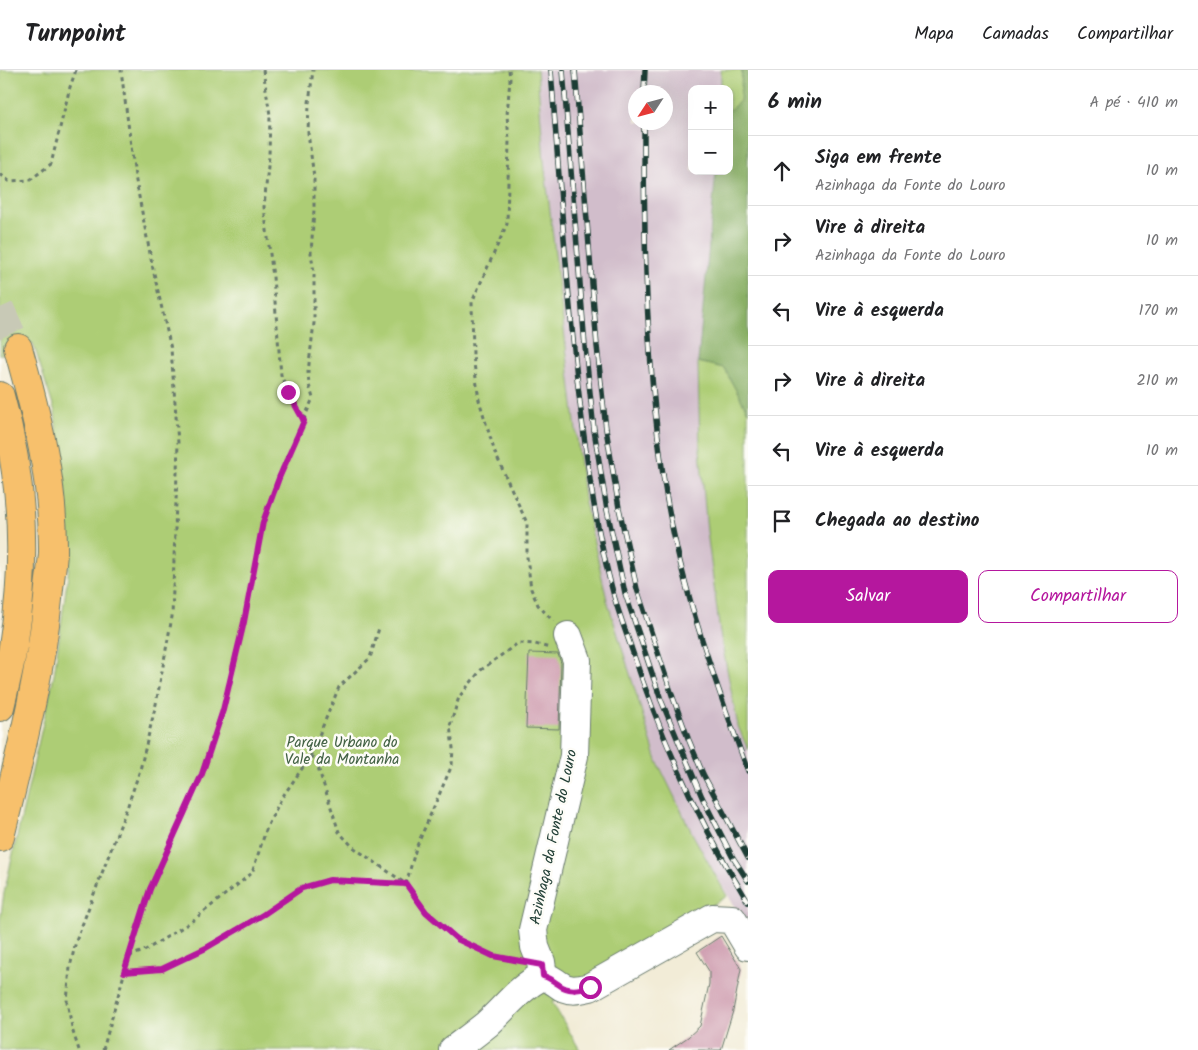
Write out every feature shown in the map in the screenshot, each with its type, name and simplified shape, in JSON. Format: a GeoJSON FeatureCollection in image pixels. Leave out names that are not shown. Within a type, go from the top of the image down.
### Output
{"type":"FeatureCollection","features":[{"type":"Feature","properties":{"kind":"highway"},"geometry":{"type":"LineString","coordinates":[[0,837],[43,644],[53,553],[48,476],[35,410],[18,348]]}},
{"type":"Feature","properties":{"kind":"highway"},"geometry":{"type":"LineString","coordinates":[[0,396],[18,481],[23,552],[14,640],[0,707]]}},
{"type":"Feature","properties":{"kind":"street","name":"Azinhaga da Fonte do Louro"},"geometry":{"type":"LineString","coordinates":[[542,970],[535,947],[533,930],[574,756],[577,660],[571,646]]}},
{"type":"Feature","properties":{"kind":"street"},"geometry":{"type":"LineString","coordinates":[[453,1050],[487,1024],[535,980],[542,970],[563,988],[574,990],[590,987],[712,918],[732,919],[748,946]]}},
{"type":"Feature","properties":{"kind":"path"},"geometry":{"type":"LineString","coordinates":[[0,174],[9,181],[30,180],[51,164],[76,70]]}},
{"type":"Feature","properties":{"kind":"path"},"geometry":{"type":"LineString","coordinates":[[79,1050],[67,1002],[70,967],[76,941],[140,770],[156,704],[172,617],[178,443],[171,349],[135,176],[121,70]]}},
{"type":"Feature","properties":{"kind":"path"},"geometry":{"type":"LineString","coordinates":[[263,70],[270,115],[269,156],[264,208],[273,277],[281,375],[304,421]]}},
{"type":"Feature","properties":{"kind":"path"},"geometry":{"type":"LineString","coordinates":[[103,1050],[124,972],[150,889],[202,774],[223,710],[244,622],[263,522],[279,478],[313,398],[308,372],[314,323],[314,273],[311,253],[314,178],[308,132],[313,70]]}},
{"type":"Feature","properties":{"kind":"path"},"geometry":{"type":"LineString","coordinates":[[509,70],[507,224],[472,302],[473,356],[478,400],[496,452],[526,523],[527,557],[531,589],[538,605],[571,646]]}},
{"type":"Feature","properties":{"kind":"path"},"geometry":{"type":"LineString","coordinates":[[129,956],[144,951],[191,922],[252,873],[268,827],[281,799],[310,757],[339,688],[370,658],[379,628]]}},
{"type":"Feature","properties":{"kind":"path"},"geometry":{"type":"LineString","coordinates":[[406,884],[416,848],[452,765],[453,748],[450,726],[459,697],[481,670],[518,643],[571,646]]}},
{"type":"Feature","properties":{"kind":"path"},"geometry":{"type":"LineString","coordinates":[[310,757],[315,758],[318,765],[339,832],[353,847],[406,884],[426,912],[457,939],[493,956],[542,970]]}},
{"type":"Feature","properties":{"kind":"path"},"geometry":{"type":"LineString","coordinates":[[124,972],[162,969],[180,961],[264,914],[302,888],[330,880],[406,884]]}},
{"type":"Feature","properties":{"kind":"shaded area"},"geometry":{"type":"Polygon","coordinates":[[[537,70],[721,70],[721,85],[688,85],[688,175],[716,175],[698,362],[700,449],[707,531],[720,633],[738,726],[748,750],[748,930],[693,835],[657,761],[607,600],[584,498],[544,161],[537,70]]]}},
{"type":"Feature","properties":{"kind":"green space","name":"Parque Urbano do Vale da Montanha"},"geometry":{"type":"Polygon","coordinates":[[[0,70],[537,70],[544,161],[584,498],[607,600],[657,761],[693,835],[727,896],[552,1002],[580,1050],[0,1050],[0,921],[4,893],[54,675],[69,567],[66,489],[55,412],[33,343],[0,355],[0,70]]]}},
{"type":"Feature","properties":{"kind":"green space"},"geometry":{"type":"Polygon","coordinates":[[[721,70],[742,70],[741,101],[733,108],[733,85],[721,85],[721,70]]]}},
{"type":"Feature","properties":{"kind":"green space"},"geometry":{"type":"Polygon","coordinates":[[[742,70],[748,70],[748,412],[724,368],[698,362],[716,175],[733,175],[733,107],[740,101],[742,70]]]}},
{"type":"Feature","properties":{"kind":"green space"},"geometry":{"type":"Polygon","coordinates":[[[698,362],[724,368],[748,412],[748,750],[738,726],[720,633],[707,531],[700,449],[698,362]]]}},
{"type":"Feature","properties":{"kind":"building"},"geometry":{"type":"Polygon","coordinates":[[[529,653],[558,654],[561,663],[559,729],[526,728],[529,653]]]}},
{"type":"Feature","properties":{"kind":"building"},"geometry":{"type":"Polygon","coordinates":[[[721,936],[741,969],[733,1011],[721,1050],[669,1050],[700,1026],[709,984],[709,971],[697,952],[721,936]]]}},
{"type":"Feature","properties":{"kind":"tunnel"},"geometry":{"type":"LineString","coordinates":[[0,308],[18,348]]}},
{"type":"Feature","properties":{"kind":"railway"},"geometry":{"type":"LineString","coordinates":[[551,70],[566,268],[578,386],[592,492],[607,570],[643,683],[682,779],[713,842],[748,902]]}},
{"type":"Feature","properties":{"kind":"railway"},"geometry":{"type":"LineString","coordinates":[[563,70],[585,346],[594,430],[607,510],[625,593],[661,700],[702,797],[732,856],[748,881]]}},
{"type":"Feature","properties":{"kind":"railway"},"geometry":{"type":"LineString","coordinates":[[575,70],[597,346],[606,429],[619,508],[637,589],[672,695],[703,774],[748,858]]}},
{"type":"Feature","properties":{"kind":"railway"},"geometry":{"type":"LineString","coordinates":[[644,85],[645,70]]}},
{"type":"Feature","properties":{"kind":"railway"},"geometry":{"type":"LineString","coordinates":[[644,130],[646,264],[650,359],[667,500],[682,569],[701,637],[748,771]]}},
{"type":"Feature","properties":{"kind":"route"},"geometry":{"type":"LineString","coordinates":[[288,392],[304,421],[279,478],[263,522],[244,622],[223,710],[202,774],[150,889],[124,972],[162,969],[206,948],[264,914],[302,888],[330,880],[406,884],[426,912],[457,939],[493,956],[542,965],[543,976],[548,977],[563,988],[574,990],[590,987]]}}]}
